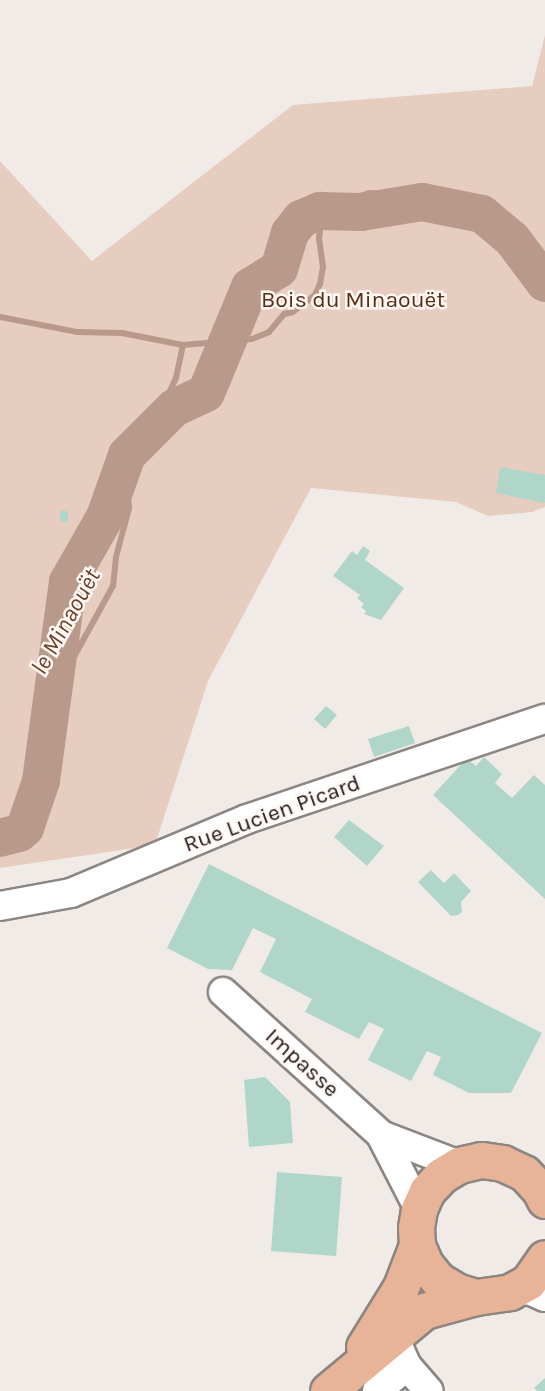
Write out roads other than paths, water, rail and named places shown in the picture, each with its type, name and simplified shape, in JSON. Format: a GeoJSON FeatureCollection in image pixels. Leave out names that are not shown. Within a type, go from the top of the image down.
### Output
{"type":"FeatureCollection","features":[{"type":"Feature","properties":{"kind":"main road"},"geometry":{"type":"LineString","coordinates":[[503,1163],[545,1153]]}},
{"type":"Feature","properties":{"kind":"main road"},"geometry":{"type":"LineString","coordinates":[[334,1387],[386,1314],[417,1245],[419,1209],[427,1191],[441,1176],[459,1165],[481,1160],[503,1163],[524,1173],[540,1190],[545,1200]]}},
{"type":"Feature","properties":{"kind":"main road"},"geometry":{"type":"LineString","coordinates":[[417,1245],[425,1264],[438,1280],[456,1291],[476,1297]]}},
{"type":"Feature","properties":{"kind":"main road"},"geometry":{"type":"LineString","coordinates":[[334,1387],[400,1351],[424,1311],[476,1297],[510,1292],[528,1282],[545,1258]]}},
{"type":"Feature","properties":{"kind":"street","name":"Rue Lucien Picard"},"geometry":{"type":"LineString","coordinates":[[0,906],[71,893],[247,819],[545,719]]}},
{"type":"Feature","properties":{"kind":"street","name":"Impasse"},"geometry":{"type":"LineString","coordinates":[[223,992],[381,1135]]}},
{"type":"Feature","properties":{"kind":"street"},"geometry":{"type":"LineString","coordinates":[[381,1135],[459,1165]]}},
{"type":"Feature","properties":{"kind":"street"},"geometry":{"type":"LineString","coordinates":[[381,1135],[419,1209]]}},
{"type":"Feature","properties":{"kind":"street"},"geometry":{"type":"LineString","coordinates":[[510,1292],[529,1290],[545,1297]]}},
{"type":"Feature","properties":{"kind":"street"},"geometry":{"type":"LineString","coordinates":[[377,1391],[400,1351],[429,1391]]}},
{"type":"Feature","properties":{"kind":"waterway","name":"le Minaouët"},"geometry":{"type":"LineString","coordinates":[[0,317],[77,332],[122,333],[183,345],[252,339],[269,332],[284,314],[293,312],[315,295],[323,267],[319,238],[321,224],[339,203],[369,193],[386,194],[414,209],[494,223],[545,261]]}},
{"type":"Feature","properties":{"kind":"waterway","name":"le Minaouët"},"geometry":{"type":"LineString","coordinates":[[0,838],[19,833],[25,828],[41,781],[68,582],[105,517],[127,455],[174,408],[206,393],[250,287],[279,269],[290,233],[301,219],[320,211],[361,212],[422,202],[482,214],[512,239],[545,283]]}},
{"type":"Feature","properties":{"kind":"waterway","name":"le Minaouët"},"geometry":{"type":"LineString","coordinates":[[0,844],[17,831],[31,810],[48,763],[54,734],[49,690],[54,677],[75,655],[113,586],[116,557],[129,508],[125,464],[129,442],[135,431],[149,421],[168,395],[176,378],[183,345]]}},
{"type":"Feature","properties":{"kind":"park label","name":"Bois du Minaouët"},"geometry":{"type":"Point","coordinates":[353,300]}}]}
